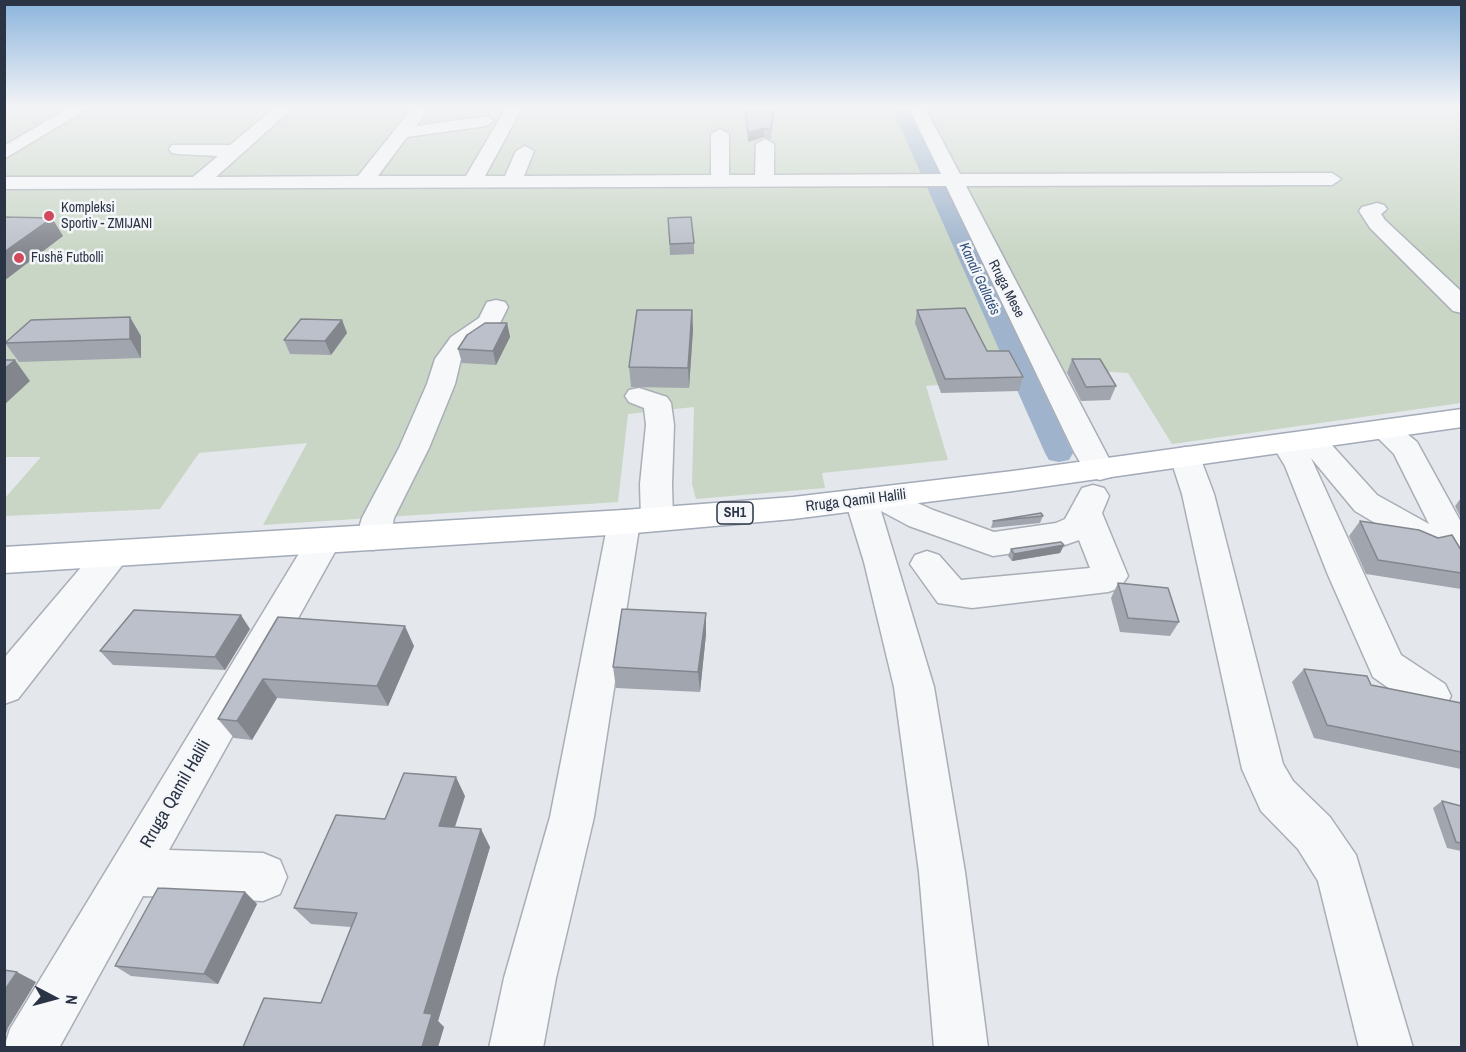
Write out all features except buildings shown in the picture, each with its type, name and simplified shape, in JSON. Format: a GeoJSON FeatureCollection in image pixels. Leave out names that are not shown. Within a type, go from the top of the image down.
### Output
{"type":"FeatureCollection","features":[{"type":"Feature","properties":{"kind":"main road","name":"Rruga Qamil Halili"},"geometry":{"type":"LineString","coordinates":[[4,560],[641,521],[872,499],[1461,418]]}},
{"type":"Feature","properties":{"kind":"street"},"geometry":{"type":"LineString","coordinates":[[197,183],[230,155]]}},
{"type":"Feature","properties":{"kind":"street"},"geometry":{"type":"LineString","coordinates":[[363,183],[385,155]]}},
{"type":"Feature","properties":{"kind":"street"},"geometry":{"type":"LineString","coordinates":[[472,182],[487,155]]}},
{"type":"Feature","properties":{"kind":"street"},"geometry":{"type":"LineString","coordinates":[[512,182],[523,155]]}},
{"type":"Feature","properties":{"kind":"street"},"geometry":{"type":"LineString","coordinates":[[720,155],[720,182]]}},
{"type":"Feature","properties":{"kind":"street"},"geometry":{"type":"LineString","coordinates":[[764,182],[765,155]]}},
{"type":"Feature","properties":{"kind":"street","name":"Rruga Mese"},"geometry":{"type":"LineString","coordinates":[[936,155],[946,181],[1089,452],[1096,470]]}},
{"type":"Feature","properties":{"kind":"street"},"geometry":{"type":"LineString","coordinates":[[4,183],[1332,179]]}},
{"type":"Feature","properties":{"kind":"street"},"geometry":{"type":"LineString","coordinates":[[1377,209],[1369,211],[1377,224],[1461,306]]}},
{"type":"Feature","properties":{"kind":"street"},"geometry":{"type":"LineString","coordinates":[[374,538],[378,518],[410,457],[441,384],[448,359],[460,342],[489,322],[496,306]]}},
{"type":"Feature","properties":{"kind":"street"},"geometry":{"type":"LineString","coordinates":[[516,1047],[530,978],[572,817],[592,692],[641,521],[656,484],[660,425],[657,403],[639,396]]}},
{"type":"Feature","properties":{"kind":"street"},"geometry":{"type":"LineString","coordinates":[[1384,429],[1406,449],[1461,557]]}},
{"type":"Feature","properties":{"kind":"street"},"geometry":{"type":"LineString","coordinates":[[1298,442],[1366,503],[1426,538]]}},
{"type":"Feature","properties":{"kind":"street"},"geometry":{"type":"LineString","coordinates":[[1298,442],[1300,466],[1345,575],[1387,666],[1431,696]]}},
{"type":"Feature","properties":{"kind":"street"},"geometry":{"type":"LineString","coordinates":[[1185,457],[1198,494],[1263,769],[1276,796],[1314,833],[1338,872],[1386,1047]]}},
{"type":"Feature","properties":{"kind":"street"},"geometry":{"type":"LineString","coordinates":[[961,1047],[942,872],[914,687],[881,562],[872,499],[993,544],[1062,534],[1077,526],[1086,513],[1093,495],[1096,470]]}},
{"type":"Feature","properties":{"kind":"street"},"geometry":{"type":"LineString","coordinates":[[927,564],[951,593],[962,594],[1108,579],[1110,576],[1086,513]]}},
{"type":"Feature","properties":{"kind":"street","name":"Rruga Qamil Halili"},"geometry":{"type":"LineString","coordinates":[[29,1047],[324,541]]}},
{"type":"Feature","properties":{"kind":"street"},"geometry":{"type":"LineString","coordinates":[[4,687],[112,554]]}},
{"type":"Feature","properties":{"kind":"street"},"geometry":{"type":"LineString","coordinates":[[131,873],[263,877]]}},
{"type":"Feature","properties":{"kind":"green space"},"geometry":{"type":"Polygon","coordinates":[[[4,155],[1461,155],[1461,403],[1172,444],[1128,373],[1092,371],[926,386],[948,460],[822,473],[825,488],[696,499],[692,484],[694,407],[628,414],[618,502],[263,525],[307,443],[199,453],[160,509],[5,516],[5,498],[41,457],[5,457],[4,155]]]}},
{"type":"Feature","properties":{"kind":"waterway","name":"Kanali Gallatës"},"geometry":{"type":"LineString","coordinates":[[922,155],[1059,453]]}},
{"type":"Feature","properties":{"kind":"place","name":"Kompleksi Sportiv - ZMIJANI"},"geometry":{"type":"Point","coordinates":[49,216]}},
{"type":"Feature","properties":{"kind":"place","name":"Fushë Futbolli"},"geometry":{"type":"Point","coordinates":[19,258]}}]}
